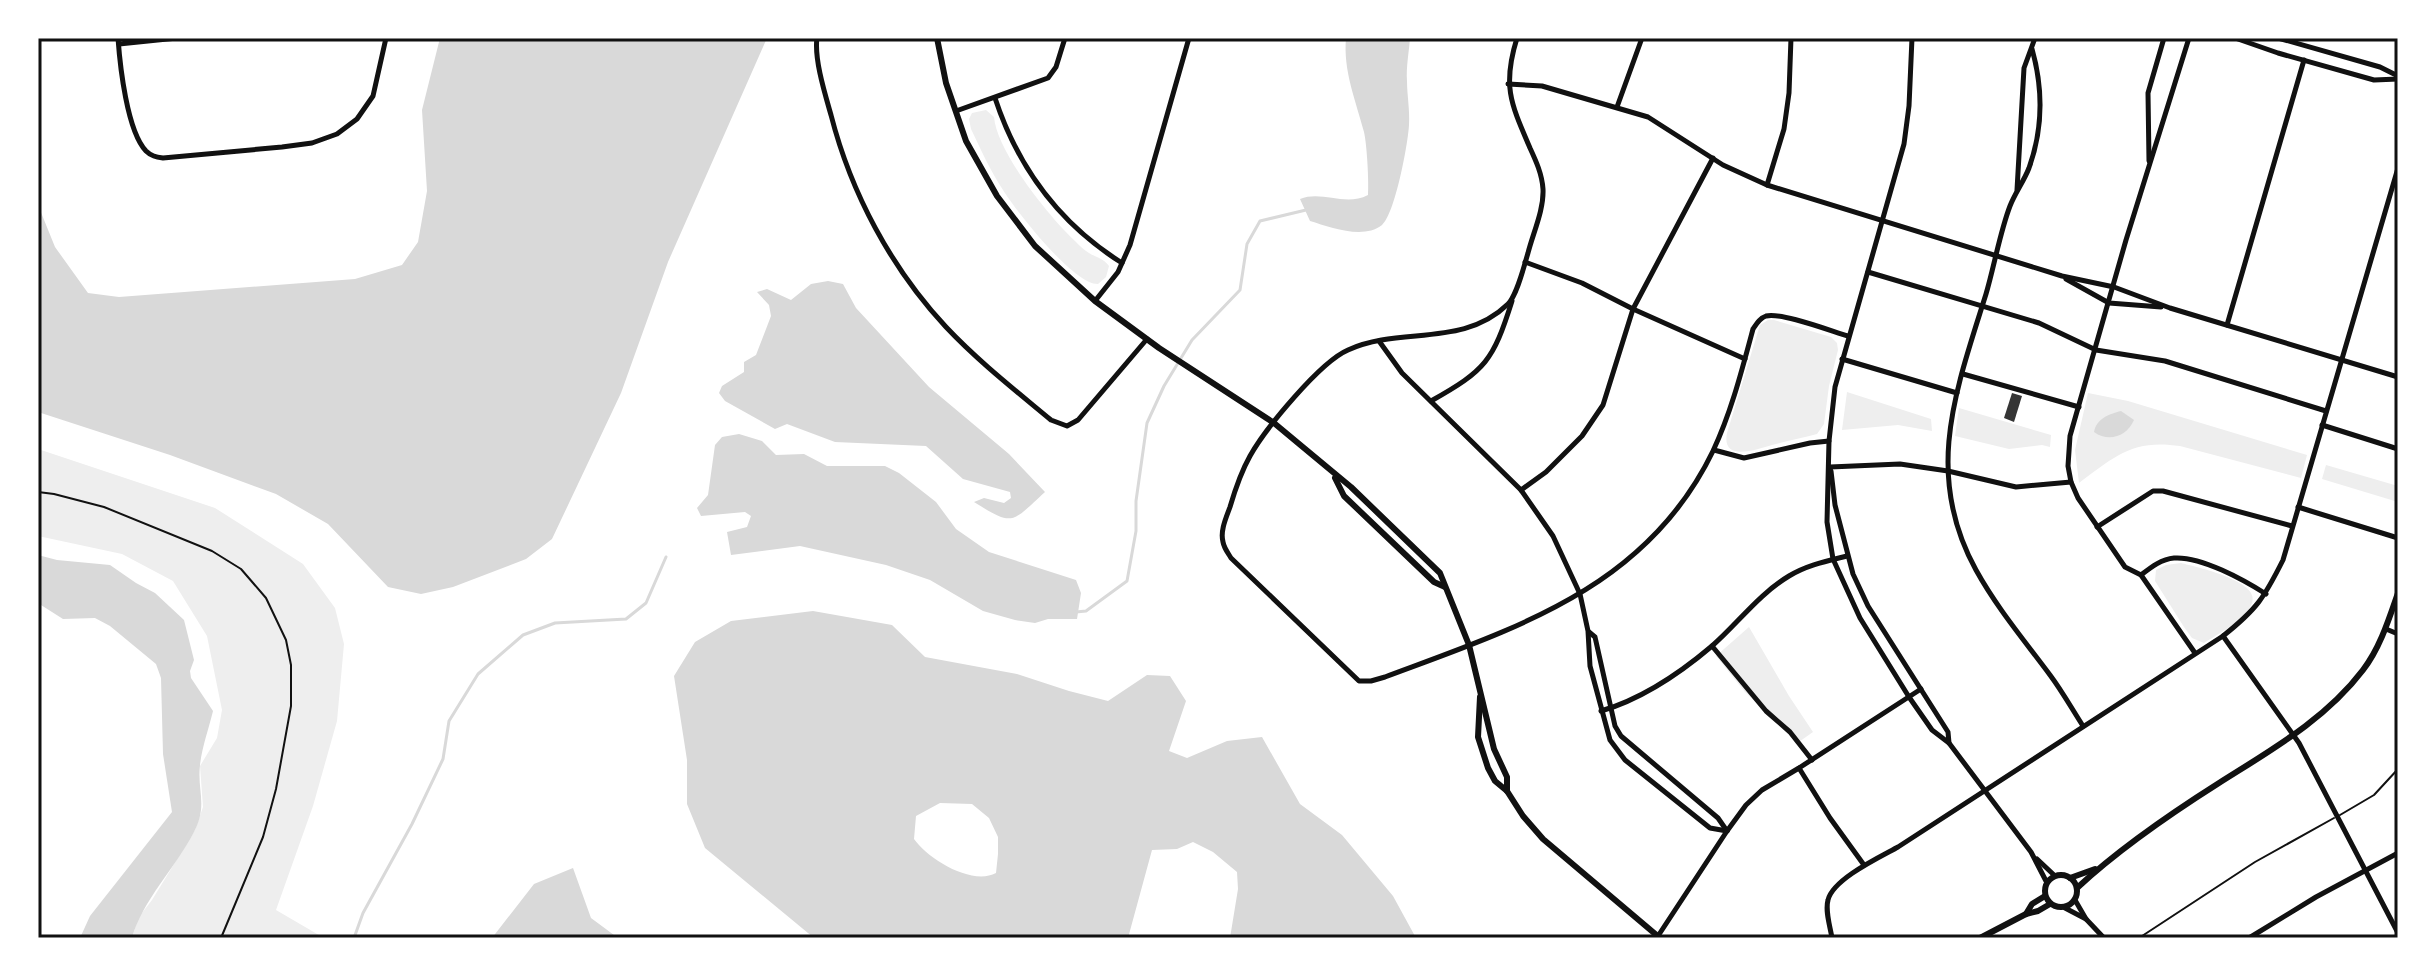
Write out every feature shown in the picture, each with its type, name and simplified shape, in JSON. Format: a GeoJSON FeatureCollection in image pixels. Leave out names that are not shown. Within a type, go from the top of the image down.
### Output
{"type":"FeatureCollection","features":[{"type":"Feature","properties":{"kind":"street"},"geometry":{"type":"LineString","coordinates":[[177,38],[118,41],[124,90],[133,123],[142,147],[154,157],[312,143],[337,134],[357,119],[373,96],[386,38]]}},
{"type":"Feature","properties":{"kind":"street"},"geometry":{"type":"LineString","coordinates":[[817,38],[817,55],[832,122],[862,202],[911,284],[935,315],[971,351],[1051,420],[1067,426],[1078,420],[1147,339]]}},
{"type":"Feature","properties":{"kind":"street"},"geometry":{"type":"LineString","coordinates":[[937,38],[946,83],[966,141],[1008,213],[1049,261],[1095,301],[1159,348],[1274,423],[1333,474],[1344,496],[1434,582],[1445,588],[1469,645],[1494,749],[1507,777],[1507,791]]}},
{"type":"Feature","properties":{"kind":"street"},"geometry":{"type":"LineString","coordinates":[[956,111],[1048,78],[1056,67],[1065,38]]}},
{"type":"Feature","properties":{"kind":"street"},"geometry":{"type":"LineString","coordinates":[[1095,301],[1112,281],[1134,232],[1189,38]]}},
{"type":"Feature","properties":{"kind":"street"},"geometry":{"type":"LineString","coordinates":[[1431,401],[1458,386],[1482,367],[1497,344],[1541,207],[1543,186],[1512,105],[1508,84],[1517,38]]}},
{"type":"Feature","properties":{"kind":"street"},"geometry":{"type":"LineString","coordinates":[[1617,107],[1642,38]]}},
{"type":"Feature","properties":{"kind":"street"},"geometry":{"type":"LineString","coordinates":[[1767,185],[1784,129],[1791,38]]}},
{"type":"Feature","properties":{"kind":"street"},"geometry":{"type":"LineString","coordinates":[[1912,38],[1904,144],[1842,359],[1831,414],[1830,467],[1847,556],[1868,606],[1948,732],[1949,743]]}},
{"type":"Feature","properties":{"kind":"street"},"geometry":{"type":"LineString","coordinates":[[2017,195],[2024,68],[2035,38]]}},
{"type":"Feature","properties":{"kind":"street"},"geometry":{"type":"LineString","coordinates":[[2149,166],[2148,93],[2164,38]]}},
{"type":"Feature","properties":{"kind":"street"},"geometry":{"type":"LineString","coordinates":[[2189,38],[2068,451],[2071,482],[2097,527],[2125,567],[2141,575],[2195,653]]}},
{"type":"Feature","properties":{"kind":"street"},"geometry":{"type":"LineString","coordinates":[[2235,38],[2374,80],[2398,77]]}},
{"type":"Feature","properties":{"kind":"street"},"geometry":{"type":"LineString","coordinates":[[2278,38],[2380,67],[2398,77]]}},
{"type":"Feature","properties":{"kind":"street"},"geometry":{"type":"LineString","coordinates":[[2032,49],[2039,74],[2041,105],[2035,148],[2010,205],[1957,393],[1949,430],[1948,471],[1960,533],[1975,569],[2007,620],[2051,677],[2083,726]]}},
{"type":"Feature","properties":{"kind":"street"},"geometry":{"type":"LineString","coordinates":[[2227,325],[2304,60]]}},
{"type":"Feature","properties":{"kind":"street"},"geometry":{"type":"LineString","coordinates":[[1508,84],[1542,86],[1648,117],[1738,173],[1767,185],[2062,276],[2114,287],[2170,308],[2398,377]]}},
{"type":"Feature","properties":{"kind":"street"},"geometry":{"type":"LineString","coordinates":[[995,98],[1012,142],[1044,195],[1075,228],[1122,263]]}},
{"type":"Feature","properties":{"kind":"street"},"geometry":{"type":"LineString","coordinates":[[1521,490],[1568,451],[1599,412],[1609,390],[1633,309],[1713,158]]}},
{"type":"Feature","properties":{"kind":"street"},"geometry":{"type":"LineString","coordinates":[[1832,938],[1827,906],[1833,888],[1864,865],[1984,792],[2223,636],[2251,614],[2266,594],[2283,560],[2398,168]]}},
{"type":"Feature","properties":{"kind":"street"},"geometry":{"type":"LineString","coordinates":[[1525,262],[1582,283],[1745,359]]}},
{"type":"Feature","properties":{"kind":"street"},"geometry":{"type":"LineString","coordinates":[[1868,272],[2039,323],[2096,350],[2165,361],[2326,411]]}},
{"type":"Feature","properties":{"kind":"street"},"geometry":{"type":"LineString","coordinates":[[2062,276],[2109,303],[2170,308]]}},
{"type":"Feature","properties":{"kind":"street"},"geometry":{"type":"LineString","coordinates":[[1512,300],[1491,319],[1476,326],[1441,334],[1379,341],[1349,349],[1336,357],[1274,423],[1245,466],[1226,519],[1223,544],[1231,558],[1263,591],[1359,681],[1385,677],[1526,623],[1580,594],[1623,565],[1652,537],[1688,494],[1714,450],[1753,329],[1765,316],[1777,316],[1848,336]]}},
{"type":"Feature","properties":{"kind":"street"},"geometry":{"type":"LineString","coordinates":[[1379,341],[1402,373],[1521,490],[1553,536],[1580,594],[1588,631],[1590,666],[1610,740],[1625,760],[1710,828],[1727,831]]}},
{"type":"Feature","properties":{"kind":"street"},"geometry":{"type":"LineString","coordinates":[[1842,359],[1957,393]]}},
{"type":"Feature","properties":{"kind":"street"},"geometry":{"type":"LineString","coordinates":[[1963,374],[2079,407]]}},
{"type":"Feature","properties":{"kind":"street"},"geometry":{"type":"LineString","coordinates":[[2322,425],[2398,449]]}},
{"type":"Feature","properties":{"kind":"street"},"geometry":{"type":"LineString","coordinates":[[1714,450],[1744,458],[1829,441]]}},
{"type":"Feature","properties":{"kind":"street"},"geometry":{"type":"LineString","coordinates":[[1830,467],[1900,464],[1948,471],[2016,487],[2071,482]]}},
{"type":"Feature","properties":{"kind":"street"},"geometry":{"type":"LineString","coordinates":[[1830,467],[1827,522],[1833,559],[1860,618],[1909,697],[1932,730],[1949,743],[2031,852],[2054,875],[2070,878],[2098,868]]}},
{"type":"Feature","properties":{"kind":"street"},"geometry":{"type":"LineString","coordinates":[[2097,527],[2153,491],[2163,491],[2292,526]]}},
{"type":"Feature","properties":{"kind":"street"},"geometry":{"type":"LineString","coordinates":[[2298,507],[2398,538]]}},
{"type":"Feature","properties":{"kind":"street"},"geometry":{"type":"LineString","coordinates":[[1601,711],[1629,703],[1662,683],[1712,646],[1760,598],[1787,577],[1804,567],[1847,556]]}},
{"type":"Feature","properties":{"kind":"street"},"geometry":{"type":"LineString","coordinates":[[2141,575],[2158,563],[2174,558],[2189,560],[2224,570],[2266,594]]}},
{"type":"Feature","properties":{"kind":"street"},"geometry":{"type":"LineString","coordinates":[[2104,938],[2086,919],[2075,900],[2077,888],[2098,868],[2179,809],[2310,725],[2365,668],[2386,629],[2398,593]]}},
{"type":"Feature","properties":{"kind":"street"},"geometry":{"type":"LineString","coordinates":[[2386,629],[2398,634]]}},
{"type":"Feature","properties":{"kind":"street"},"geometry":{"type":"LineString","coordinates":[[1588,631],[1595,637],[1599,649],[1615,726],[1621,736],[1718,818],[1727,831]]}},
{"type":"Feature","properties":{"kind":"street"},"geometry":{"type":"LineString","coordinates":[[2223,636],[2293,735],[2398,933]]}},
{"type":"Feature","properties":{"kind":"street"},"geometry":{"type":"LineString","coordinates":[[1712,646],[1812,760]]}},
{"type":"Feature","properties":{"kind":"street"},"geometry":{"type":"LineString","coordinates":[[1481,696],[1478,737],[1495,781],[1507,791],[1543,839],[1659,937],[1746,805],[1762,790],[1921,689]]}},
{"type":"Feature","properties":{"kind":"street"},"geometry":{"type":"LineString","coordinates":[[1799,768],[1864,865]]}},
{"type":"Feature","properties":{"kind":"street"},"geometry":{"type":"LineString","coordinates":[[2031,852],[2046,881],[2045,896],[2050,904],[2086,919]]}},
{"type":"Feature","properties":{"kind":"street"},"geometry":{"type":"LineString","coordinates":[[2249,938],[2316,897],[2398,853]]}},
{"type":"Feature","properties":{"kind":"street"},"geometry":{"type":"LineString","coordinates":[[2046,881],[2054,875]]}},
{"type":"Feature","properties":{"kind":"street"},"geometry":{"type":"LineString","coordinates":[[2070,878],[2077,888]]}},
{"type":"Feature","properties":{"kind":"street"},"geometry":{"type":"LineString","coordinates":[[2026,914],[2032,904],[2045,896]]}},
{"type":"Feature","properties":{"kind":"street"},"geometry":{"type":"LineString","coordinates":[[2065,908],[2075,900]]}},
{"type":"Feature","properties":{"kind":"street"},"geometry":{"type":"LineString","coordinates":[[1980,938],[2050,904]]}},
{"type":"Feature","properties":{"kind":"lane"},"geometry":{"type":"LineString","coordinates":[[2139,938],[2255,862],[2374,795],[2398,769]]}},
{"type":"Feature","properties":{"kind":"path"},"geometry":{"type":"LineString","coordinates":[[38,492],[104,507],[212,551],[241,569],[266,598],[282,628],[291,665],[292,698],[276,789],[263,837],[221,938]]}},
{"type":"Feature","properties":{"kind":"shaded area"},"geometry":{"type":"Polygon","coordinates":[[[440,38],[767,38],[668,262],[621,393],[552,539],[526,559],[453,587],[421,594],[388,587],[328,524],[276,494],[38,412],[38,205],[55,247],[88,293],[119,297],[355,279],[402,265],[418,242],[427,191],[422,110],[440,38]]]}},
{"type":"Feature","properties":{"kind":"shaded area"},"geometry":{"type":"Polygon","coordinates":[[[1346,38],[1410,38],[1407,76],[1409,125],[1400,178],[1387,218],[1382,225],[1366,232],[1346,231],[1310,221],[1300,199],[1317,196],[1351,199],[1368,195],[1365,138],[1348,74],[1346,38]]]}},
{"type":"Feature","properties":{"kind":"shaded area"},"geometry":{"type":"Polygon","coordinates":[[[986,110],[994,117],[1004,148],[1014,165],[1039,200],[1080,246],[1109,266],[1106,277],[1098,284],[1075,273],[1061,260],[1032,229],[1003,190],[971,129],[969,119],[972,113],[986,110]]]}},
{"type":"Feature","properties":{"kind":"shaded area"},"geometry":{"type":"Polygon","coordinates":[[[828,281],[843,284],[856,308],[929,387],[1009,454],[1045,492],[1018,515],[1005,518],[974,502],[984,498],[1004,503],[1011,498],[1010,492],[963,479],[926,446],[835,442],[787,424],[775,429],[725,401],[719,393],[722,386],[744,372],[744,362],[756,355],[771,316],[769,305],[757,292],[767,289],[791,300],[811,284],[828,281]]]}},
{"type":"Feature","properties":{"kind":"shaded area"},"geometry":{"type":"Polygon","coordinates":[[[1768,320],[1831,337],[1837,343],[1824,424],[1817,434],[1750,451],[1735,451],[1729,448],[1727,433],[1760,325],[1768,320]]]}},
{"type":"Feature","properties":{"kind":"shaded area"},"geometry":{"type":"Polygon","coordinates":[[[1847,392],[1931,419],[1932,431],[1898,425],[1842,430],[1847,392]]]}},
{"type":"Feature","properties":{"kind":"shaded area"},"geometry":{"type":"Polygon","coordinates":[[[2088,393],[2128,401],[2307,455],[2301,478],[2164,444],[2125,452],[2079,483],[2075,450],[2088,393]]]}},
{"type":"Feature","properties":{"kind":"shaded area"},"geometry":{"type":"Polygon","coordinates":[[[1959,408],[2051,435],[2050,447],[2009,449],[1955,436],[1959,408]]]}},
{"type":"Feature","properties":{"kind":"shaded area"},"geometry":{"type":"Polygon","coordinates":[[[2121,411],[2134,420],[2122,434],[2106,437],[2094,432],[2100,420],[2121,411]]]}},
{"type":"Feature","properties":{"kind":"shaded area"},"geometry":{"type":"Polygon","coordinates":[[[739,434],[762,441],[776,455],[804,454],[827,466],[885,466],[899,473],[936,502],[956,529],[989,552],[1076,580],[1081,593],[1077,619],[1048,619],[1035,623],[1015,620],[983,611],[930,580],[886,565],[800,546],[731,555],[727,532],[747,527],[751,516],[745,512],[701,516],[697,508],[708,495],[715,445],[722,437],[739,434]]]}},
{"type":"Feature","properties":{"kind":"shaded area"},"geometry":{"type":"Polygon","coordinates":[[[38,449],[215,508],[303,564],[335,608],[344,644],[337,721],[313,806],[276,910],[324,938],[132,938],[138,918],[195,830],[203,807],[200,766],[217,738],[222,710],[207,636],[173,581],[122,554],[38,536],[38,449]]]}},
{"type":"Feature","properties":{"kind":"shaded area"},"geometry":{"type":"Polygon","coordinates":[[[2326,465],[2398,486],[2398,502],[2322,479],[2326,465]]]}},
{"type":"Feature","properties":{"kind":"shaded area"},"geometry":{"type":"Polygon","coordinates":[[[38,555],[110,565],[155,593],[184,620],[194,660],[191,678],[213,711],[200,765],[201,806],[198,822],[187,845],[143,911],[132,938],[80,938],[90,916],[172,812],[163,754],[161,678],[156,664],[110,626],[95,618],[63,619],[38,602],[38,555]]]}},
{"type":"Feature","properties":{"kind":"shaded area"},"geometry":{"type":"Polygon","coordinates":[[[2181,563],[2226,576],[2247,588],[2252,595],[2252,603],[2244,615],[2204,643],[2192,638],[2155,581],[2156,570],[2181,563]]]}},
{"type":"Feature","properties":{"kind":"shaded area"},"geometry":{"type":"Polygon","coordinates":[[[813,611],[892,625],[925,657],[1017,674],[1108,701],[1147,675],[1170,676],[1186,701],[1169,751],[1187,758],[1227,741],[1262,737],[1300,804],[1342,835],[1393,896],[1416,938],[1230,938],[1238,889],[1237,872],[1213,852],[1193,842],[1177,849],[1152,850],[1128,938],[814,938],[705,848],[687,804],[687,760],[674,676],[695,642],[731,621],[813,611]],[[940,803],[916,816],[914,839],[929,855],[951,868],[975,876],[986,876],[996,873],[998,837],[989,818],[972,804],[940,803]]]}},
{"type":"Feature","properties":{"kind":"shaded area"},"geometry":{"type":"Polygon","coordinates":[[[1749,627],[1813,732],[1796,744],[1745,692],[1716,656],[1749,627]]]}},
{"type":"Feature","properties":{"kind":"shaded area"},"geometry":{"type":"Polygon","coordinates":[[[573,868],[591,918],[618,938],[492,938],[534,884],[573,868]]]}},
{"type":"Feature","properties":{"kind":"building"},"geometry":{"type":"Polygon","coordinates":[[[2012,393],[2022,396],[2014,422],[2004,418],[2012,393]]]}},
{"type":"Feature","properties":{"kind":"waterway"},"geometry":{"type":"LineString","coordinates":[[1076,612],[1086,611],[1127,581],[1136,531],[1136,501],[1147,423],[1164,386],[1192,340],[1240,290],[1247,244],[1260,221],[1306,210]]}},
{"type":"Feature","properties":{"kind":"waterway"},"geometry":{"type":"LineString","coordinates":[[354,938],[363,913],[412,824],[443,759],[449,721],[478,674],[523,635],[555,623],[626,619],[646,603],[666,557]]}}]}
